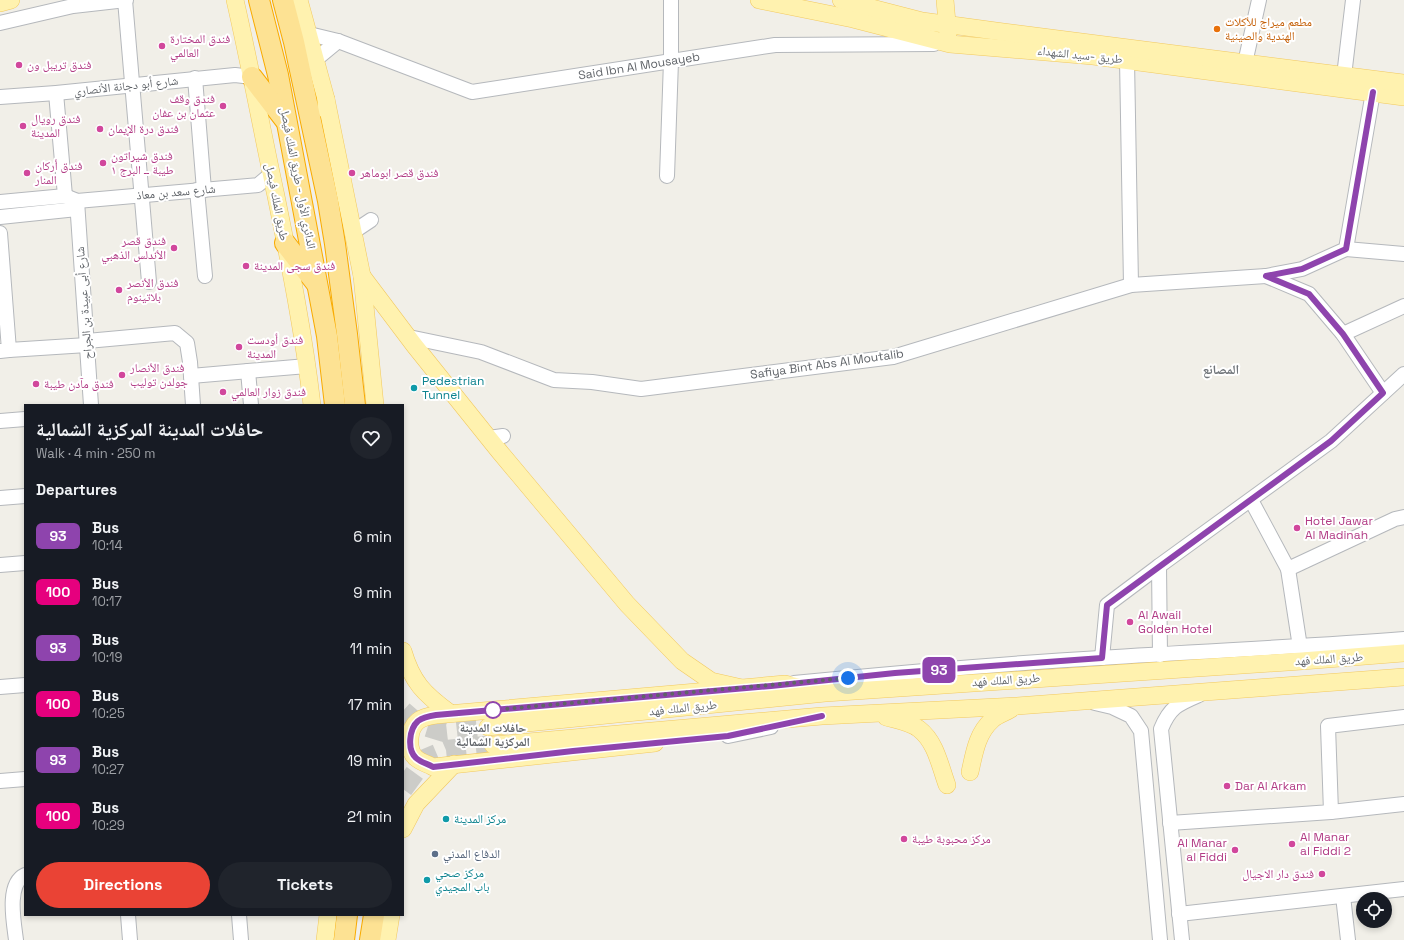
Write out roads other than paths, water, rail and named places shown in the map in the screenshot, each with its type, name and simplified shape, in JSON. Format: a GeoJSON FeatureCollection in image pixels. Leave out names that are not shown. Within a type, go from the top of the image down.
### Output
{"type":"FeatureCollection","features":[{"type":"Feature","properties":{"kind":"highway","name":"الدائري الأول - طريق الملك فيصل"},"geometry":{"type":"LineString","coordinates":[[259,0],[278,75],[288,124],[327,336],[335,404]]}},
{"type":"Feature","properties":{"kind":"highway","name":"الدائري الأول - طريق الملك فيصل"},"geometry":{"type":"LineString","coordinates":[[283,0],[294,42],[329,206],[348,334],[355,404]]}},
{"type":"Feature","properties":{"kind":"highway"},"geometry":{"type":"LineString","coordinates":[[252,77],[288,124]]}},
{"type":"Feature","properties":{"kind":"highway"},"geometry":{"type":"LineString","coordinates":[[305,218],[329,206]]}},
{"type":"Feature","properties":{"kind":"highway"},"geometry":{"type":"LineString","coordinates":[[285,244],[318,285]]}},
{"type":"Feature","properties":{"kind":"highway"},"geometry":{"type":"LineString","coordinates":[[344,940],[347,916]]}},
{"type":"Feature","properties":{"kind":"highway"},"geometry":{"type":"LineString","coordinates":[[370,940],[374,916]]}},
{"type":"Feature","properties":{"kind":"main road"},"geometry":{"type":"LineString","coordinates":[[0,4],[11,0]]}},
{"type":"Feature","properties":{"kind":"main road","name":"طريق الملك فيصل"},"geometry":{"type":"LineString","coordinates":[[235,0],[285,244],[308,366],[312,404]]}},
{"type":"Feature","properties":{"kind":"main road"},"geometry":{"type":"LineString","coordinates":[[299,0],[326,99],[362,276],[376,404]]}},
{"type":"Feature","properties":{"kind":"main road"},"geometry":{"type":"LineString","coordinates":[[306,26],[308,0]]}},
{"type":"Feature","properties":{"kind":"main road","name":"طريق -سيد الشهداء"},"geometry":{"type":"LineString","coordinates":[[759,0],[853,19],[950,44],[1093,56],[1404,97]]}},
{"type":"Feature","properties":{"kind":"main road"},"geometry":{"type":"LineString","coordinates":[[794,0],[853,19]]}},
{"type":"Feature","properties":{"kind":"main road","name":"طريق -سيد الشهداء"},"geometry":{"type":"LineString","coordinates":[[841,0],[922,21],[1404,83]]}},
{"type":"Feature","properties":{"kind":"main road"},"geometry":{"type":"LineString","coordinates":[[945,0],[950,44]]}},
{"type":"Feature","properties":{"kind":"main road"},"geometry":{"type":"LineString","coordinates":[[326,99],[329,206]]}},
{"type":"Feature","properties":{"kind":"main road"},"geometry":{"type":"LineString","coordinates":[[362,276],[409,337],[496,437],[627,604],[682,661],[711,682],[742,688]]}},
{"type":"Feature","properties":{"kind":"main road","name":"طريق الملك فهد"},"geometry":{"type":"LineString","coordinates":[[488,728],[825,693],[896,680],[950,684],[1404,653]]}},
{"type":"Feature","properties":{"kind":"main road"},"geometry":{"type":"LineString","coordinates":[[404,654],[408,667],[418,686],[432,700],[450,713]]}},
{"type":"Feature","properties":{"kind":"main road","name":"طريق الملك فهد"},"geometry":{"type":"LineString","coordinates":[[493,745],[822,716],[1018,706],[1404,677]]}},
{"type":"Feature","properties":{"kind":"main road"},"geometry":{"type":"LineString","coordinates":[[728,736],[573,751],[433,767],[415,758],[406,743],[417,722],[427,717],[450,713],[785,684],[825,693]]}},
{"type":"Feature","properties":{"kind":"main road"},"geometry":{"type":"LineString","coordinates":[[940,710],[941,693],[950,684],[959,693],[964,709]]}},
{"type":"Feature","properties":{"kind":"main road"},"geometry":{"type":"LineString","coordinates":[[970,772],[975,750],[981,734],[992,720],[1018,706]]}},
{"type":"Feature","properties":{"kind":"main road"},"geometry":{"type":"LineString","coordinates":[[872,714],[901,721],[918,729],[936,752],[947,785]]}},
{"type":"Feature","properties":{"kind":"main road"},"geometry":{"type":"LineString","coordinates":[[404,827],[416,804],[454,764]]}},
{"type":"Feature","properties":{"kind":"main road"},"geometry":{"type":"LineString","coordinates":[[325,940],[328,916]]}},
{"type":"Feature","properties":{"kind":"main road"},"geometry":{"type":"LineString","coordinates":[[387,940],[390,916]]}},
{"type":"Feature","properties":{"kind":"street"},"geometry":{"type":"LineString","coordinates":[[0,7],[11,0]]}},
{"type":"Feature","properties":{"kind":"street"},"geometry":{"type":"LineString","coordinates":[[0,23],[73,6],[125,0],[140,195],[149,282]]}},
{"type":"Feature","properties":{"kind":"street"},"geometry":{"type":"LineString","coordinates":[[667,176],[671,61],[671,0]]}},
{"type":"Feature","properties":{"kind":"street"},"geometry":{"type":"LineString","coordinates":[[1245,63],[1259,0]]}},
{"type":"Feature","properties":{"kind":"street"},"geometry":{"type":"LineString","coordinates":[[1344,76],[1353,0]]}},
{"type":"Feature","properties":{"kind":"street","name":"Said Ibn Al Mousayeb"},"geometry":{"type":"LineString","coordinates":[[306,26],[338,41],[472,92],[775,45],[950,44]]}},
{"type":"Feature","properties":{"kind":"street"},"geometry":{"type":"LineString","coordinates":[[316,60],[338,41]]}},
{"type":"Feature","properties":{"kind":"street"},"geometry":{"type":"LineString","coordinates":[[1127,60],[1131,284]]}},
{"type":"Feature","properties":{"kind":"street","name":"شارع أبو دجانة الأنصاري"},"geometry":{"type":"LineString","coordinates":[[0,97],[56,93],[195,78],[235,75],[252,77]]}},
{"type":"Feature","properties":{"kind":"street"},"geometry":{"type":"LineString","coordinates":[[195,78],[205,276]]}},
{"type":"Feature","properties":{"kind":"street"},"geometry":{"type":"LineString","coordinates":[[1373,92],[1346,249],[1404,254]]}},
{"type":"Feature","properties":{"kind":"street","name":"شارع أبى عبيدة بن الجراح"},"geometry":{"type":"LineString","coordinates":[[56,93],[73,202],[87,343],[91,404]]}},
{"type":"Feature","properties":{"kind":"street","name":"شارع سعد بن معاذ"},"geometry":{"type":"LineString","coordinates":[[73,202],[258,185],[271,174]]}},
{"type":"Feature","properties":{"kind":"street"},"geometry":{"type":"LineString","coordinates":[[0,202],[73,202]]}},
{"type":"Feature","properties":{"kind":"street"},"geometry":{"type":"LineString","coordinates":[[0,217],[73,202]]}},
{"type":"Feature","properties":{"kind":"street"},"geometry":{"type":"LineString","coordinates":[[353,232],[371,220]]}},
{"type":"Feature","properties":{"kind":"street"},"geometry":{"type":"LineString","coordinates":[[0,233],[5,351],[175,333],[187,343],[193,404]]}},
{"type":"Feature","properties":{"kind":"street","name":"Safiya Bint Abs Al Moutalib"},"geometry":{"type":"LineString","coordinates":[[409,337],[481,352],[554,380],[592,382],[640,389],[893,357],[1131,284],[1266,276],[1302,269],[1346,249]]}},
{"type":"Feature","properties":{"kind":"street"},"geometry":{"type":"LineString","coordinates":[[1266,276],[1309,294],[1343,334],[1383,393]]}},
{"type":"Feature","properties":{"kind":"street"},"geometry":{"type":"LineString","coordinates":[[1343,334],[1404,306]]}},
{"type":"Feature","properties":{"kind":"street"},"geometry":{"type":"LineString","coordinates":[[191,376],[308,366]]}},
{"type":"Feature","properties":{"kind":"street"},"geometry":{"type":"LineString","coordinates":[[248,371],[252,404]]}},
{"type":"Feature","properties":{"kind":"street"},"geometry":{"type":"LineString","coordinates":[[1102,658],[1107,605],[1331,441],[1404,374]]}},
{"type":"Feature","properties":{"kind":"street"},"geometry":{"type":"LineString","coordinates":[[0,421],[24,419]]}},
{"type":"Feature","properties":{"kind":"street"},"geometry":{"type":"LineString","coordinates":[[0,498],[24,496]]}},
{"type":"Feature","properties":{"kind":"street"},"geometry":{"type":"LineString","coordinates":[[1252,500],[1288,569],[1300,647]]}},
{"type":"Feature","properties":{"kind":"street"},"geometry":{"type":"LineString","coordinates":[[1288,569],[1396,518],[1404,516]]}},
{"type":"Feature","properties":{"kind":"street"},"geometry":{"type":"LineString","coordinates":[[0,566],[24,563]]}},
{"type":"Feature","properties":{"kind":"street"},"geometry":{"type":"LineString","coordinates":[[1159,566],[1160,655]]}},
{"type":"Feature","properties":{"kind":"street"},"geometry":{"type":"LineString","coordinates":[[785,684],[896,680],[1102,658],[1300,647],[1404,639]]}},
{"type":"Feature","properties":{"kind":"street"},"geometry":{"type":"LineString","coordinates":[[0,687],[24,685]]}},
{"type":"Feature","properties":{"kind":"street"},"geometry":{"type":"LineString","coordinates":[[1182,940],[1161,729],[1167,715],[1176,706],[1205,692]]}},
{"type":"Feature","properties":{"kind":"street"},"geometry":{"type":"LineString","coordinates":[[1085,701],[1112,707],[1131,716],[1141,732],[1160,940]]}},
{"type":"Feature","properties":{"kind":"street"},"geometry":{"type":"LineString","coordinates":[[728,736],[822,716]]}},
{"type":"Feature","properties":{"kind":"street"},"geometry":{"type":"LineString","coordinates":[[1331,812],[1328,726],[1404,717]]}},
{"type":"Feature","properties":{"kind":"street"},"geometry":{"type":"LineString","coordinates":[[0,781],[24,779]]}},
{"type":"Feature","properties":{"kind":"street"},"geometry":{"type":"LineString","coordinates":[[1170,823],[1331,812],[1404,804]]}},
{"type":"Feature","properties":{"kind":"street"},"geometry":{"type":"LineString","coordinates":[[16,940],[12,897],[15,886],[24,876]]}},
{"type":"Feature","properties":{"kind":"street"},"geometry":{"type":"LineString","coordinates":[[1179,914],[1404,889]]}},
{"type":"Feature","properties":{"kind":"street"},"geometry":{"type":"LineString","coordinates":[[1343,896],[1348,940]]}},
{"type":"Feature","properties":{"kind":"street"},"geometry":{"type":"LineString","coordinates":[[128,916],[130,940]]}},
{"type":"Feature","properties":{"kind":"street"},"geometry":{"type":"LineString","coordinates":[[239,916],[241,940]]}},
{"type":"Feature","properties":{"kind":"tunnel"},"geometry":{"type":"LineString","coordinates":[[404,712],[418,724],[444,732],[488,727]]}},
{"type":"Feature","properties":{"kind":"tunnel"},"geometry":{"type":"LineString","coordinates":[[404,788],[425,759],[446,750],[493,745]]}},
{"type":"Feature","properties":{"kind":"place","name":"مطعم ميراج للأكلات الهندية والصينية"},"geometry":{"type":"Point","coordinates":[1217,29]}},
{"type":"Feature","properties":{"kind":"place","name":"فندق المختارة العالمي"},"geometry":{"type":"Point","coordinates":[162,46]}},
{"type":"Feature","properties":{"kind":"place","name":"فندق تريبل ون"},"geometry":{"type":"Point","coordinates":[19,65]}},
{"type":"Feature","properties":{"kind":"place","name":"فندق وقف عثمان بن عفان"},"geometry":{"type":"Point","coordinates":[223,106]}},
{"type":"Feature","properties":{"kind":"place","name":"فندق رويال المدينة"},"geometry":{"type":"Point","coordinates":[23,126]}},
{"type":"Feature","properties":{"kind":"place","name":"فندق درة الإيمان"},"geometry":{"type":"Point","coordinates":[100,129]}},
{"type":"Feature","properties":{"kind":"place","name":"فندق شيراتون طيبة ــ البرج ١"},"geometry":{"type":"Point","coordinates":[103,163]}},
{"type":"Feature","properties":{"kind":"place","name":"فندق أركان المنار"},"geometry":{"type":"Point","coordinates":[27,173]}},
{"type":"Feature","properties":{"kind":"place","name":"فندق قصر ابوماهر"},"geometry":{"type":"Point","coordinates":[352,173]}},
{"type":"Feature","properties":{"kind":"place","name":"فندق قصر الأندلس الذهبي"},"geometry":{"type":"Point","coordinates":[174,248]}},
{"type":"Feature","properties":{"kind":"place","name":"فندق سجى المدينة"},"geometry":{"type":"Point","coordinates":[246,266]}},
{"type":"Feature","properties":{"kind":"place","name":"فندق الأنصر بلاتينوم"},"geometry":{"type":"Point","coordinates":[119,290]}},
{"type":"Feature","properties":{"kind":"place","name":"فندق أودست المدينة"},"geometry":{"type":"Point","coordinates":[239,347]}},
{"type":"Feature","properties":{"kind":"place","name":"فندق الأنصار جولدن توليب"},"geometry":{"type":"Point","coordinates":[122,375]}},
{"type":"Feature","properties":{"kind":"place","name":"فندق مآدن طيبة"},"geometry":{"type":"Point","coordinates":[36,384]}},
{"type":"Feature","properties":{"kind":"place","name":"Pedestrian Tunnel"},"geometry":{"type":"Point","coordinates":[414,388]}},
{"type":"Feature","properties":{"kind":"place","name":"فندق زوار العالمي"},"geometry":{"type":"Point","coordinates":[223,392]}},
{"type":"Feature","properties":{"kind":"place","name":"Hotel Jawar Al Madinah"},"geometry":{"type":"Point","coordinates":[1297,528]}},
{"type":"Feature","properties":{"kind":"place","name":"Al Awail Golden Hotel"},"geometry":{"type":"Point","coordinates":[1130,622]}},
{"type":"Feature","properties":{"kind":"place","name":"حافلات المدينة المركزية الشمالية"},"geometry":{"type":"Point","coordinates":[493,710]}},
{"type":"Feature","properties":{"kind":"place","name":"Dar Al Arkam"},"geometry":{"type":"Point","coordinates":[1227,786]}},
{"type":"Feature","properties":{"kind":"place","name":"مركز المدينة"},"geometry":{"type":"Point","coordinates":[446,819]}},
{"type":"Feature","properties":{"kind":"place","name":"مركز محبوبة طيبة"},"geometry":{"type":"Point","coordinates":[904,839]}},
{"type":"Feature","properties":{"kind":"place","name":"Al Manar al Fiddi 2"},"geometry":{"type":"Point","coordinates":[1292,844]}},
{"type":"Feature","properties":{"kind":"place","name":"Al Manar al Fiddi"},"geometry":{"type":"Point","coordinates":[1235,850]}},
{"type":"Feature","properties":{"kind":"place","name":"الدفاع المدني"},"geometry":{"type":"Point","coordinates":[435,854]}},
{"type":"Feature","properties":{"kind":"place","name":"فندق دار الاجيال"},"geometry":{"type":"Point","coordinates":[1322,874]}},
{"type":"Feature","properties":{"kind":"place","name":"مركز صحي باب المجيدي"},"geometry":{"type":"Point","coordinates":[427,880]}},
{"type":"Feature","properties":{"kind":"district","name":"المصانع"},"geometry":{"type":"Point","coordinates":[1221,369]}}]}
